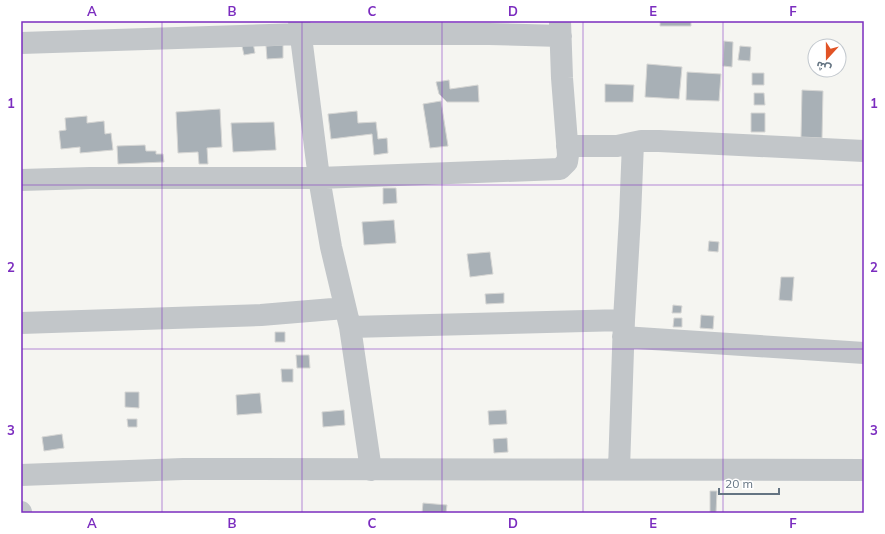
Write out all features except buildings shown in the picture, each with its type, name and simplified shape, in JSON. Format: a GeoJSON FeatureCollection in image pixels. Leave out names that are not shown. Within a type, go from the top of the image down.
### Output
{"type":"FeatureCollection","features":[{"type":"Feature","properties":{"kind":"street"},"geometry":{"type":"LineString","coordinates":[[300,28],[319,178],[331,247],[348,317],[371,470]]}},
{"type":"Feature","properties":{"kind":"street"},"geometry":{"type":"LineString","coordinates":[[21,43],[300,28],[489,34],[561,28],[567,146],[567,162],[560,169],[319,178],[90,178],[21,180]]}},
{"type":"Feature","properties":{"kind":"street"},"geometry":{"type":"LineString","coordinates":[[567,146],[617,146],[641,141],[659,141],[864,151]]}},
{"type":"Feature","properties":{"kind":"street"},"geometry":{"type":"LineString","coordinates":[[619,469],[633,143]]}},
{"type":"Feature","properties":{"kind":"street"},"geometry":{"type":"LineString","coordinates":[[21,323],[261,315],[348,317],[624,329],[864,353]]}},
{"type":"Feature","properties":{"kind":"street"},"geometry":{"type":"LineString","coordinates":[[21,475],[183,469],[864,470]]}}]}
